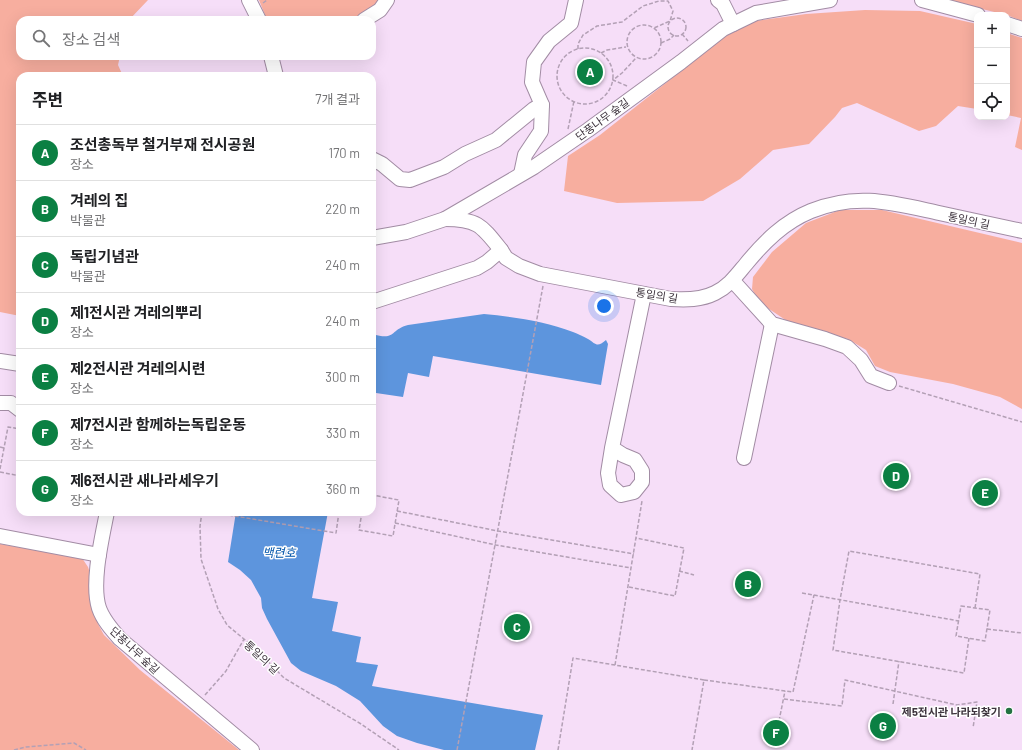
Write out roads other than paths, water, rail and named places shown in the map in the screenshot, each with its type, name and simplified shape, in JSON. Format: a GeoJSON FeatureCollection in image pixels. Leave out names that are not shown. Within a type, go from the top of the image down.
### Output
{"type":"FeatureCollection","features":[{"type":"Feature","properties":{"kind":"street"},"geometry":{"type":"LineString","coordinates":[[249,0],[256,16]]}},
{"type":"Feature","properties":{"kind":"street"},"geometry":{"type":"LineString","coordinates":[[370,16],[380,10],[387,0]]}},
{"type":"Feature","properties":{"kind":"street"},"geometry":{"type":"LineString","coordinates":[[521,174],[525,155],[541,131],[542,105],[532,82],[534,62],[549,41],[571,22],[576,0]]}},
{"type":"Feature","properties":{"kind":"street"},"geometry":{"type":"LineString","coordinates":[[718,0],[723,4],[733,24]]}},
{"type":"Feature","properties":{"kind":"street","name":"단풍나무 숲길"},"geometry":{"type":"LineString","coordinates":[[376,237],[406,232],[445,219],[521,174],[564,146],[641,91],[723,29],[756,13],[830,0]]}},
{"type":"Feature","properties":{"kind":"street"},"geometry":{"type":"LineString","coordinates":[[922,0],[974,14]]}},
{"type":"Feature","properties":{"kind":"street"},"geometry":{"type":"LineString","coordinates":[[1010,25],[1022,29]]}},
{"type":"Feature","properties":{"kind":"street"},"geometry":{"type":"LineString","coordinates":[[376,161],[400,179],[410,180],[444,167],[466,154],[496,140],[534,109],[542,105]]}},
{"type":"Feature","properties":{"kind":"street","name":"통일의 길"},"geometry":{"type":"LineString","coordinates":[[445,219],[457,219],[478,224],[485,230],[506,258],[519,266],[545,275],[671,299],[690,300],[703,298],[714,294],[733,281],[764,243],[788,222],[812,210],[850,201],[885,201],[1022,231]]}},
{"type":"Feature","properties":{"kind":"street"},"geometry":{"type":"LineString","coordinates":[[376,301],[477,268],[487,262],[500,250]]}},
{"type":"Feature","properties":{"kind":"street"},"geometry":{"type":"LineString","coordinates":[[733,281],[772,324],[847,346],[861,360],[871,376],[888,383]]}},
{"type":"Feature","properties":{"kind":"street"},"geometry":{"type":"LineString","coordinates":[[612,448],[644,294]]}},
{"type":"Feature","properties":{"kind":"street"},"geometry":{"type":"LineString","coordinates":[[744,458],[772,324]]}},
{"type":"Feature","properties":{"kind":"street"},"geometry":{"type":"LineString","coordinates":[[0,361],[16,363]]}},
{"type":"Feature","properties":{"kind":"street","name":"단풍나무 숲길"},"geometry":{"type":"LineString","coordinates":[[106,516],[99,555],[96,590],[99,608],[106,623],[120,639],[252,750]]}},
{"type":"Feature","properties":{"kind":"street"},"geometry":{"type":"LineString","coordinates":[[0,536],[99,555]]}},
{"type":"Feature","properties":{"kind":"water"},"geometry":{"type":"Polygon","coordinates":[[[484,314],[541,322],[579,334],[598,345],[606,340],[608,344],[601,385],[433,356],[429,377],[408,373],[403,397],[376,393],[376,335],[389,336],[402,327],[484,314]]]}},
{"type":"Feature","properties":{"kind":"water","name":"백련호"},"geometry":{"type":"Polygon","coordinates":[[[235,516],[327,516],[312,598],[338,602],[332,631],[361,637],[356,662],[378,665],[372,686],[543,715],[535,750],[444,750],[397,736],[383,726],[360,701],[336,686],[301,671],[291,663],[267,619],[262,608],[261,598],[251,580],[228,562],[235,516]]]}},
{"type":"Feature","properties":{"kind":"place","name":"조선총독부 철거부재 전시공원"},"geometry":{"type":"Point","coordinates":[590,72]}},
{"type":"Feature","properties":{"kind":"place","name":"제1전시관 겨레의뿌리"},"geometry":{"type":"Point","coordinates":[896,476]}},
{"type":"Feature","properties":{"kind":"place","name":"제2전시관 겨레의시련"},"geometry":{"type":"Point","coordinates":[985,493]}},
{"type":"Feature","properties":{"kind":"place","name":"겨레의 집"},"geometry":{"type":"Point","coordinates":[748,584]}},
{"type":"Feature","properties":{"kind":"place","name":"독립기념관"},"geometry":{"type":"Point","coordinates":[517,627]}},
{"type":"Feature","properties":{"kind":"place","name":"제5전시관 나라되찾기"},"geometry":{"type":"Point","coordinates":[1009,711]}},
{"type":"Feature","properties":{"kind":"place","name":"제6전시관 새나라세우기"},"geometry":{"type":"Point","coordinates":[883,726]}},
{"type":"Feature","properties":{"kind":"place","name":"제7전시관 함께하는독립운동"},"geometry":{"type":"Point","coordinates":[776,733]}}]}
